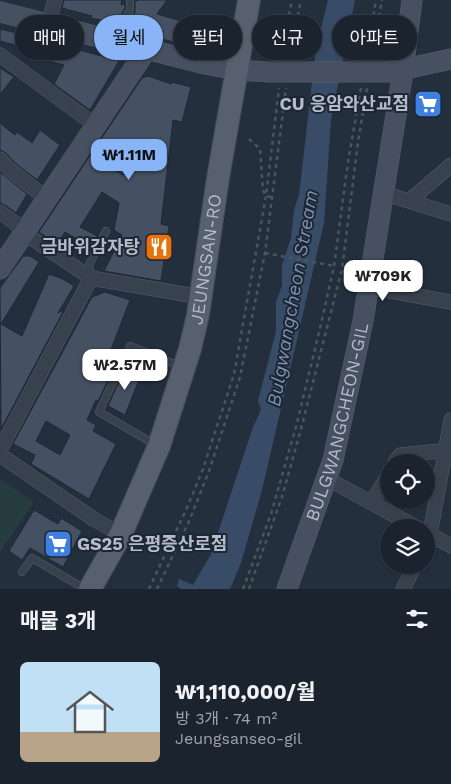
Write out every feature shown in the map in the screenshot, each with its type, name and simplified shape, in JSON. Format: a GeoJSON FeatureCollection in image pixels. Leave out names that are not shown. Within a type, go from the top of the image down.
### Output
{"type":"FeatureCollection","features":[{"type":"Feature","properties":{"kind":"main road","name":"JEUNGSAN-RO"},"geometry":{"type":"LineString","coordinates":[[90,589],[122,534],[159,446],[194,332],[249,0]]}},
{"type":"Feature","properties":{"kind":"street"},"geometry":{"type":"LineString","coordinates":[[51,15],[55,0]]}},
{"type":"Feature","properties":{"kind":"street","name":"BULGWANGCHEON-GIL"},"geometry":{"type":"LineString","coordinates":[[287,589],[333,460],[363,321],[383,193],[397,71],[412,0]]}},
{"type":"Feature","properties":{"kind":"street"},"geometry":{"type":"LineString","coordinates":[[0,12],[15,16]]}},
{"type":"Feature","properties":{"kind":"street"},"geometry":{"type":"LineString","coordinates":[[163,53],[237,70],[279,73],[397,71],[451,60]]}},
{"type":"Feature","properties":{"kind":"street"},"geometry":{"type":"LineString","coordinates":[[0,54],[96,125]]}},
{"type":"Feature","properties":{"kind":"street"},"geometry":{"type":"LineString","coordinates":[[0,269],[140,60]]}},
{"type":"Feature","properties":{"kind":"street"},"geometry":{"type":"LineString","coordinates":[[0,159],[9,169],[47,199]]}},
{"type":"Feature","properties":{"kind":"street"},"geometry":{"type":"LineString","coordinates":[[409,201],[451,165]]}},
{"type":"Feature","properties":{"kind":"street"},"geometry":{"type":"LineString","coordinates":[[383,193],[451,214]]}},
{"type":"Feature","properties":{"kind":"street"},"geometry":{"type":"LineString","coordinates":[[0,212],[15,223],[24,233],[91,278],[201,297]]}},
{"type":"Feature","properties":{"kind":"street"},"geometry":{"type":"LineString","coordinates":[[0,450],[91,278]]}},
{"type":"Feature","properties":{"kind":"street"},"geometry":{"type":"LineString","coordinates":[[368,287],[451,302]]}},
{"type":"Feature","properties":{"kind":"street"},"geometry":{"type":"LineString","coordinates":[[429,519],[448,456],[451,421]]}},
{"type":"Feature","properties":{"kind":"street"},"geometry":{"type":"LineString","coordinates":[[410,454],[440,451],[448,456]]}},
{"type":"Feature","properties":{"kind":"street"},"geometry":{"type":"LineString","coordinates":[[0,455],[95,520],[122,534]]}},
{"type":"Feature","properties":{"kind":"street"},"geometry":{"type":"LineString","coordinates":[[326,478],[400,519]]}},
{"type":"Feature","properties":{"kind":"street"},"geometry":{"type":"LineString","coordinates":[[372,502],[380,489]]}},
{"type":"Feature","properties":{"kind":"street"},"geometry":{"type":"LineString","coordinates":[[435,539],[451,546]]}},
{"type":"Feature","properties":{"kind":"street"},"geometry":{"type":"LineString","coordinates":[[403,589],[410,574]]}},
{"type":"Feature","properties":{"kind":"lane"},"geometry":{"type":"LineString","coordinates":[[127,15],[130,10],[130,0]]}},
{"type":"Feature","properties":{"kind":"lane"},"geometry":{"type":"LineString","coordinates":[[83,143],[124,170]]}},
{"type":"Feature","properties":{"kind":"lane"},"geometry":{"type":"LineString","coordinates":[[91,278],[89,265],[106,231]]}},
{"type":"Feature","properties":{"kind":"lane"},"geometry":{"type":"LineString","coordinates":[[159,446],[99,412],[130,346],[184,368]]}},
{"type":"Feature","properties":{"kind":"lane"},"geometry":{"type":"LineString","coordinates":[[22,572],[32,558],[85,589]]}},
{"type":"Feature","properties":{"kind":"path"},"geometry":{"type":"LineString","coordinates":[[149,589],[203,469],[234,374],[266,196],[279,73],[286,25],[292,0]]}},
{"type":"Feature","properties":{"kind":"path"},"geometry":{"type":"LineString","coordinates":[[298,15],[301,0]]}},
{"type":"Feature","properties":{"kind":"path"},"geometry":{"type":"LineString","coordinates":[[373,15],[376,0]]}},
{"type":"Feature","properties":{"kind":"path"},"geometry":{"type":"LineString","coordinates":[[371,64],[382,0]]}},
{"type":"Feature","properties":{"kind":"path"},"geometry":{"type":"LineString","coordinates":[[157,589],[190,519],[226,425],[240,377],[265,253],[271,198],[279,73]]}},
{"type":"Feature","properties":{"kind":"path"},"geometry":{"type":"LineString","coordinates":[[249,589],[284,489],[342,269],[358,142],[368,84]]}},
{"type":"Feature","properties":{"kind":"path"},"geometry":{"type":"LineString","coordinates":[[243,589],[270,514],[297,423],[334,266],[348,162],[362,85]]}},
{"type":"Feature","properties":{"kind":"path"},"geometry":{"type":"LineString","coordinates":[[249,139],[260,149],[263,190],[266,196],[271,198]]}},
{"type":"Feature","properties":{"kind":"path"},"geometry":{"type":"LineString","coordinates":[[265,253],[334,266]]}},
{"type":"Feature","properties":{"kind":"green space"},"geometry":{"type":"Polygon","coordinates":[[[0,479],[34,502],[0,552],[0,479]]]}},
{"type":"Feature","properties":{"kind":"water","name":"Bulgwangcheon Stream"},"geometry":{"type":"Polygon","coordinates":[[[328,0],[355,0],[352,15],[332,15],[332,60],[343,60],[331,120],[324,223],[262,490],[241,563],[230,589],[181,589],[177,586],[179,579],[193,585],[211,554],[253,427],[261,410],[258,401],[276,331],[276,302],[282,286],[282,265],[291,238],[294,210],[299,195],[315,60],[322,60],[322,24],[328,0]]]}},
{"type":"Feature","properties":{"kind":"building"},"geometry":{"type":"Polygon","coordinates":[[[64,0],[122,0],[121,5],[125,4],[125,8],[120,15],[94,15],[94,19],[91,18],[92,16],[62,8],[64,0]]]}},
{"type":"Feature","properties":{"kind":"building"},"geometry":{"type":"Polygon","coordinates":[[[167,0],[157,14],[160,15],[133,15],[135,1],[167,0]]]}},
{"type":"Feature","properties":{"kind":"building"},"geometry":{"type":"Polygon","coordinates":[[[163,16],[173,19],[173,42],[163,39],[163,16]]]}},
{"type":"Feature","properties":{"kind":"building"},"geometry":{"type":"Polygon","coordinates":[[[0,29],[15,33],[15,45],[0,41],[0,29]]]}},
{"type":"Feature","properties":{"kind":"building"},"geometry":{"type":"Polygon","coordinates":[[[84,51],[94,54],[94,60],[119,61],[90,110],[54,84],[64,65],[44,60],[84,60],[84,51]]]}},
{"type":"Feature","properties":{"kind":"building"},"geometry":{"type":"Polygon","coordinates":[[[0,68],[14,77],[0,94],[0,68]]]}},
{"type":"Feature","properties":{"kind":"building"},"geometry":{"type":"Polygon","coordinates":[[[148,76],[171,84],[172,82],[191,87],[182,122],[173,120],[161,224],[169,226],[161,281],[104,271],[122,235],[114,230],[119,203],[102,192],[80,227],[97,236],[92,248],[65,232],[57,244],[39,232],[91,154],[121,174],[128,173],[127,166],[97,145],[142,78],[148,76]]]}},
{"type":"Feature","properties":{"kind":"building"},"geometry":{"type":"Polygon","coordinates":[[[0,123],[15,135],[17,132],[32,143],[40,130],[60,145],[37,180],[0,150],[0,123]]]}},
{"type":"Feature","properties":{"kind":"building"},"geometry":{"type":"Polygon","coordinates":[[[0,172],[27,194],[16,213],[0,203],[0,172]]]}},
{"type":"Feature","properties":{"kind":"building"},"geometry":{"type":"Polygon","coordinates":[[[23,256],[30,256],[39,262],[1,324],[22,336],[49,274],[63,279],[74,286],[58,313],[64,310],[1,429],[0,288],[23,256]]]}},
{"type":"Feature","properties":{"kind":"building"},"geometry":{"type":"Polygon","coordinates":[[[105,292],[130,300],[107,360],[116,364],[87,420],[96,425],[93,431],[116,444],[89,499],[31,464],[35,455],[13,444],[92,297],[105,292]],[[46,421],[36,441],[60,455],[70,435],[46,421]]]}},
{"type":"Feature","properties":{"kind":"building"},"geometry":{"type":"Polygon","coordinates":[[[125,368],[141,375],[125,415],[108,406],[125,368]]]}},
{"type":"Feature","properties":{"kind":"building"},"geometry":{"type":"Polygon","coordinates":[[[34,510],[58,524],[61,518],[82,531],[63,567],[30,548],[22,560],[9,551],[34,510]]]}},
{"type":"Feature","properties":{"kind":"place","name":"CU 응암와산교점"},"geometry":{"type":"Point","coordinates":[428,104]}},
{"type":"Feature","properties":{"kind":"place","name":"금바위감자탕"},"geometry":{"type":"Point","coordinates":[159,247]}},
{"type":"Feature","properties":{"kind":"place","name":"GS25 은평증산로점"},"geometry":{"type":"Point","coordinates":[58,544]}}]}
